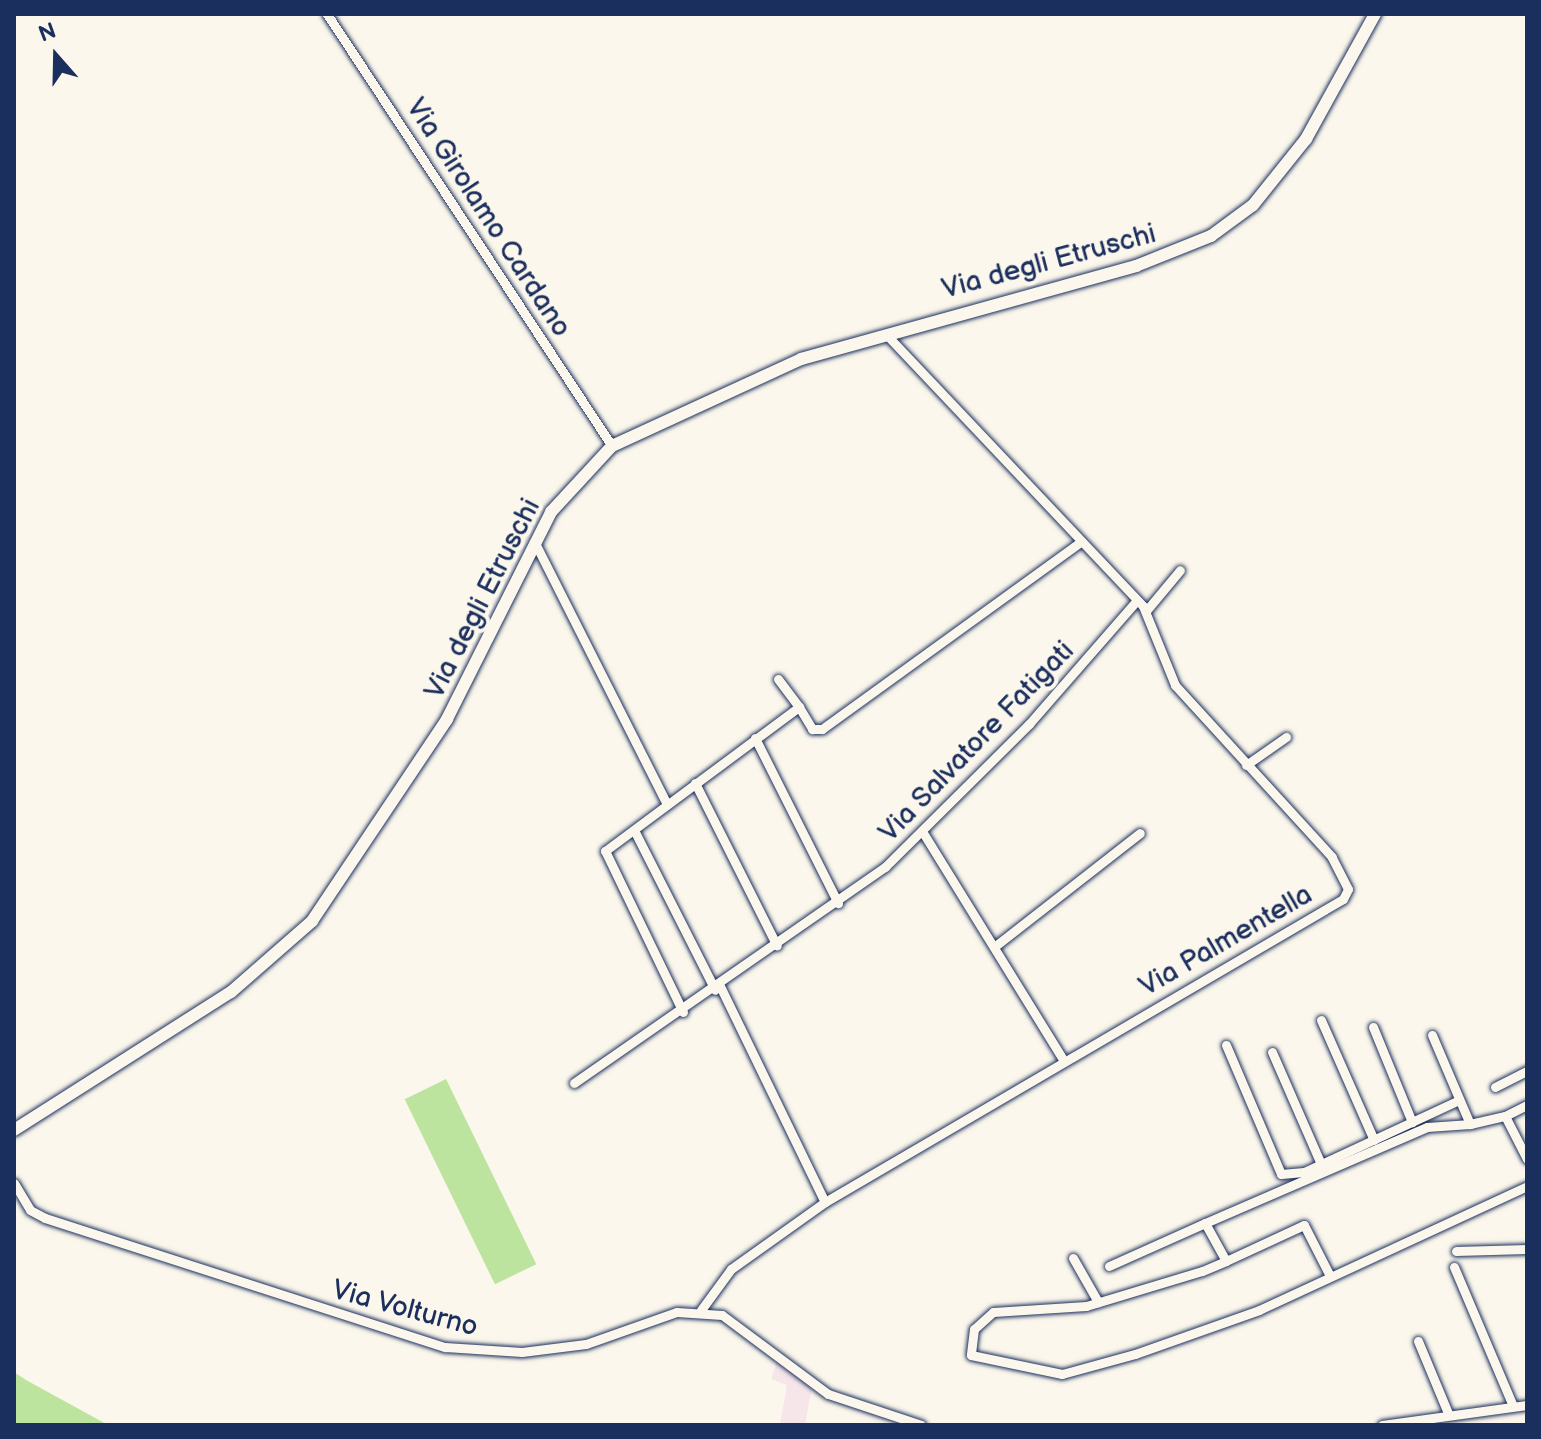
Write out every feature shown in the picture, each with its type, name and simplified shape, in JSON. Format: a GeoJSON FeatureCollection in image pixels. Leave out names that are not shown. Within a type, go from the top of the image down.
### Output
{"type":"FeatureCollection","features":[{"type":"Feature","properties":{"kind":"main road","name":"Via degli Etruschi"},"geometry":{"type":"LineString","coordinates":[[14,1130],[231,992],[312,921],[447,719],[551,512],[612,446],[762,374],[886,334],[1165,257],[1231,224],[1306,139],[1375,14]]}},
{"type":"Feature","properties":{"kind":"street","name":"Via Girolamo Cardano"},"geometry":{"type":"LineString","coordinates":[[327,14],[612,446]]}},
{"type":"Feature","properties":{"kind":"street","name":"Via Palmentella"},"geometry":{"type":"LineString","coordinates":[[701,1310],[731,1269],[825,1202],[1346,895],[1332,857],[1175,685],[1146,611],[1137,600],[886,334]]}},
{"type":"Feature","properties":{"kind":"street"},"geometry":{"type":"LineString","coordinates":[[778,679],[812,729],[822,729],[1080,542]]}},
{"type":"Feature","properties":{"kind":"street"},"geometry":{"type":"LineString","coordinates":[[535,543],[667,804]]}},
{"type":"Feature","properties":{"kind":"street"},"geometry":{"type":"LineString","coordinates":[[1146,611],[1180,570]]}},
{"type":"Feature","properties":{"kind":"street","name":"Via Salvatore Fatigati"},"geometry":{"type":"LineString","coordinates":[[574,1083],[683,1012],[838,903],[922,831],[1137,600]]}},
{"type":"Feature","properties":{"kind":"street"},"geometry":{"type":"LineString","coordinates":[[683,1012],[605,854],[667,804],[799,707]]}},
{"type":"Feature","properties":{"kind":"street"},"geometry":{"type":"LineString","coordinates":[[1246,765],[1286,737]]}},
{"type":"Feature","properties":{"kind":"street"},"geometry":{"type":"LineString","coordinates":[[755,738],[838,903]]}},
{"type":"Feature","properties":{"kind":"street"},"geometry":{"type":"LineString","coordinates":[[695,783],[777,946]]}},
{"type":"Feature","properties":{"kind":"street"},"geometry":{"type":"LineString","coordinates":[[634,830],[718,988],[825,1202]]}},
{"type":"Feature","properties":{"kind":"street"},"geometry":{"type":"LineString","coordinates":[[922,831],[1063,1059]]}},
{"type":"Feature","properties":{"kind":"street"},"geometry":{"type":"LineString","coordinates":[[994,947],[1140,833]]}},
{"type":"Feature","properties":{"kind":"street"},"geometry":{"type":"LineString","coordinates":[[1321,1020],[1374,1140]]}},
{"type":"Feature","properties":{"kind":"street"},"geometry":{"type":"LineString","coordinates":[[1373,1027],[1412,1122]]}},
{"type":"Feature","properties":{"kind":"street"},"geometry":{"type":"LineString","coordinates":[[1432,1035],[1470,1124]]}},
{"type":"Feature","properties":{"kind":"street"},"geometry":{"type":"LineString","coordinates":[[1226,1045],[1281,1174],[1321,1164],[1459,1100]]}},
{"type":"Feature","properties":{"kind":"street"},"geometry":{"type":"LineString","coordinates":[[1272,1052],[1321,1164]]}},
{"type":"Feature","properties":{"kind":"street"},"geometry":{"type":"LineString","coordinates":[[1495,1087],[1527,1071]]}},
{"type":"Feature","properties":{"kind":"street"},"geometry":{"type":"LineString","coordinates":[[1109,1266],[1427,1127],[1470,1124],[1505,1116],[1527,1105]]}},
{"type":"Feature","properties":{"kind":"street"},"geometry":{"type":"LineString","coordinates":[[1505,1116],[1527,1159]]}},
{"type":"Feature","properties":{"kind":"street","name":"Via Volturno"},"geometry":{"type":"LineString","coordinates":[[14,1183],[30,1210],[45,1218],[445,1347],[496,1353],[586,1344],[677,1312],[701,1310]]}},
{"type":"Feature","properties":{"kind":"street"},"geometry":{"type":"LineString","coordinates":[[1330,1276],[1304,1225],[1226,1261],[1098,1302],[993,1312],[974,1329],[971,1355],[1062,1374],[1187,1338],[1330,1276],[1527,1186]]}},
{"type":"Feature","properties":{"kind":"street"},"geometry":{"type":"LineString","coordinates":[[1205,1223],[1226,1261]]}},
{"type":"Feature","properties":{"kind":"street"},"geometry":{"type":"LineString","coordinates":[[1456,1251],[1527,1249]]}},
{"type":"Feature","properties":{"kind":"street"},"geometry":{"type":"LineString","coordinates":[[1073,1258],[1098,1302]]}},
{"type":"Feature","properties":{"kind":"street"},"geometry":{"type":"LineString","coordinates":[[1454,1267],[1513,1406]]}},
{"type":"Feature","properties":{"kind":"street"},"geometry":{"type":"LineString","coordinates":[[701,1310],[722,1315],[776,1349],[828,1394],[921,1425]]}},
{"type":"Feature","properties":{"kind":"street"},"geometry":{"type":"LineString","coordinates":[[1418,1341],[1445,1417]]}},
{"type":"Feature","properties":{"kind":"street"},"geometry":{"type":"LineString","coordinates":[[1382,1425],[1527,1405]]}},
{"type":"Feature","properties":{"kind":"shaded area"},"geometry":{"type":"Polygon","coordinates":[[[778,1358],[812,1386],[805,1425],[780,1425],[787,1385],[771,1379],[778,1358]]]}},
{"type":"Feature","properties":{"kind":"green space"},"geometry":{"type":"Polygon","coordinates":[[[446,1079],[536,1264],[495,1284],[405,1099],[446,1079]]]}},
{"type":"Feature","properties":{"kind":"green space"},"geometry":{"type":"Polygon","coordinates":[[[14,1372],[26,1380],[108,1425],[14,1425],[14,1372]]]}}]}
